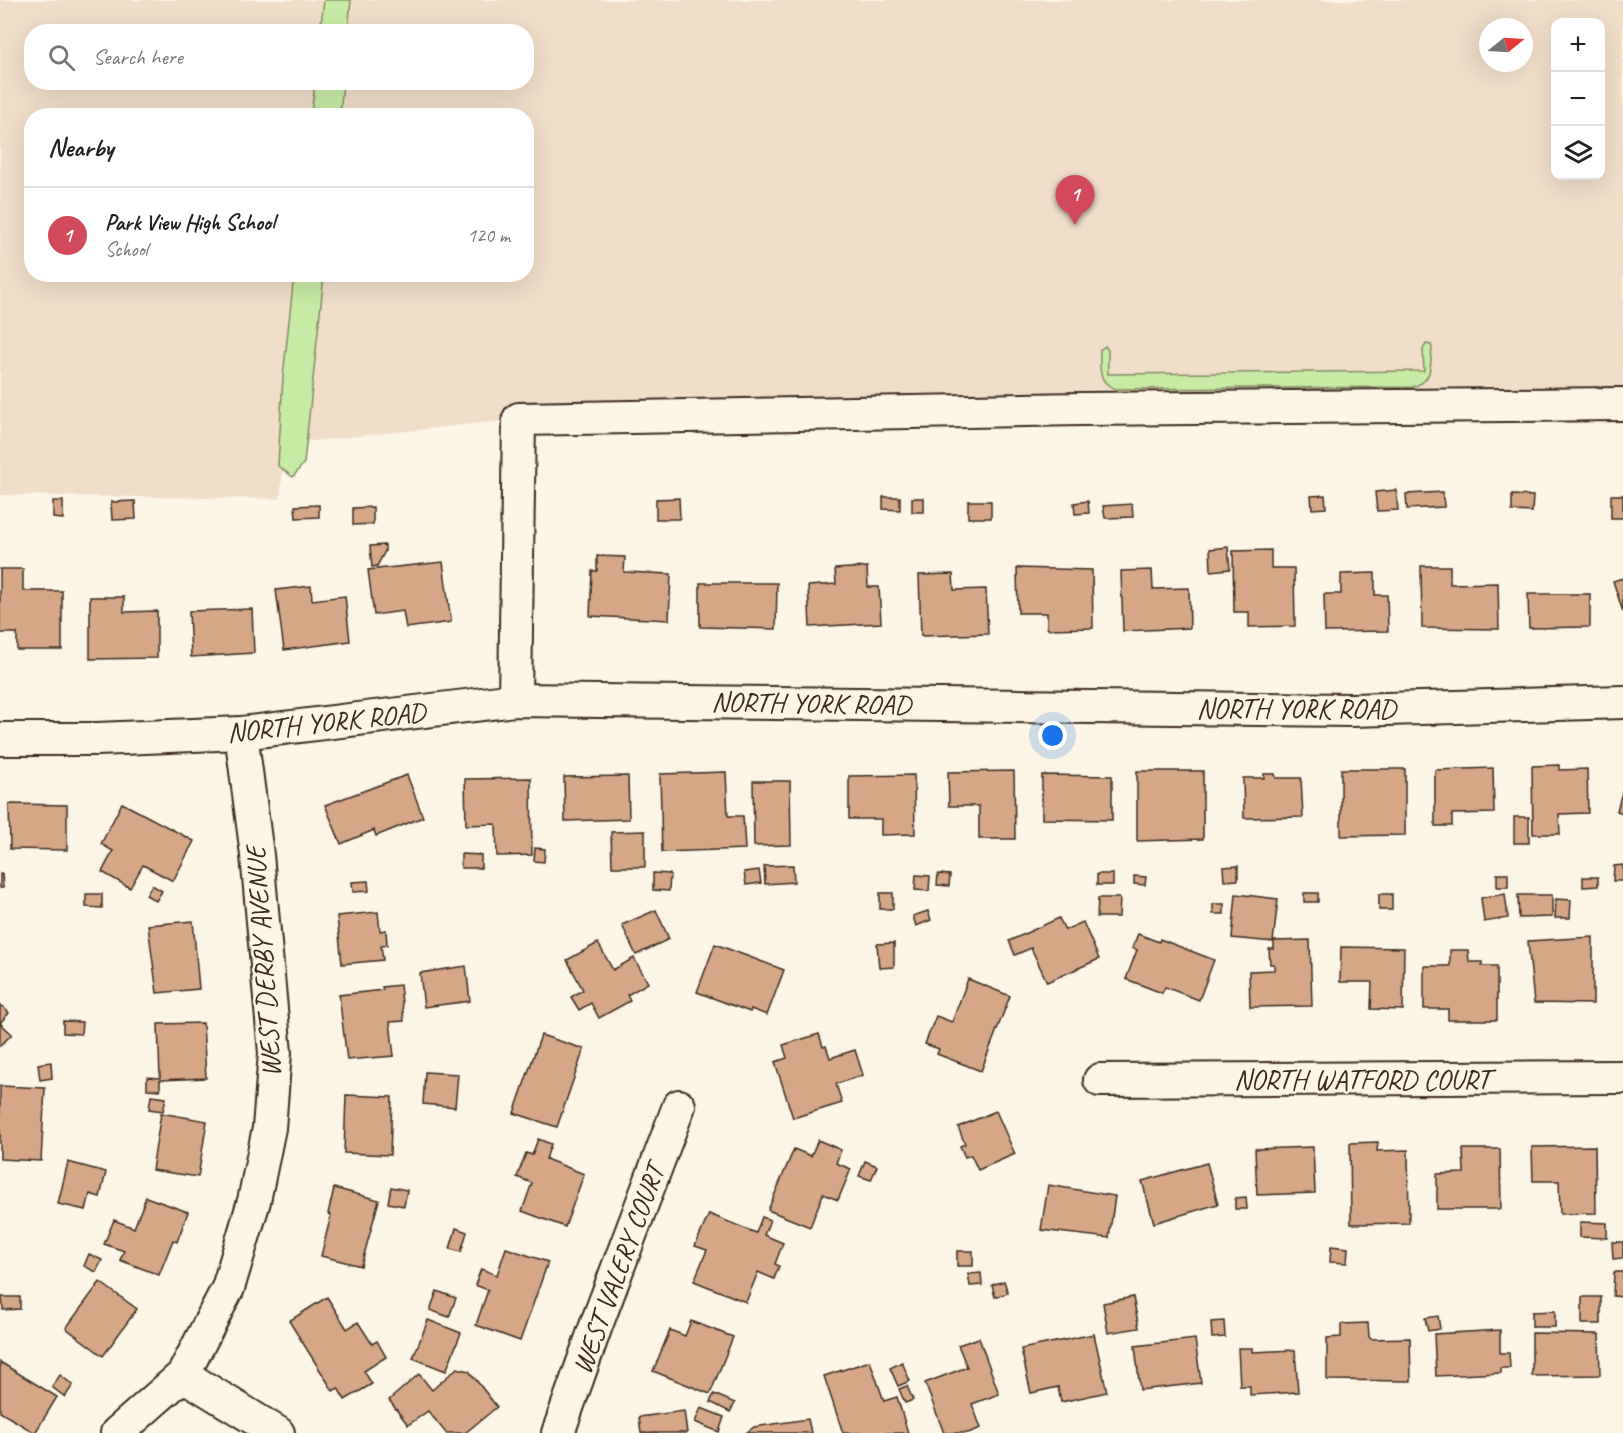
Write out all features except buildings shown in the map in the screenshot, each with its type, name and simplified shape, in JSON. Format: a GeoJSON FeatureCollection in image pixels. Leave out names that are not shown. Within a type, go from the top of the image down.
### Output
{"type":"FeatureCollection","features":[{"type":"Feature","properties":{"kind":"street"},"geometry":{"type":"LineString","coordinates":[[515,700],[519,419],[1070,409],[1623,405]]}},
{"type":"Feature","properties":{"kind":"street","name":"NORTH YORK ROAD"},"geometry":{"type":"LineString","coordinates":[[0,739],[97,739],[241,733],[515,700],[1352,710],[1623,702]]}},
{"type":"Feature","properties":{"kind":"street","name":"WEST DERBY AVENUE"},"geometry":{"type":"LineString","coordinates":[[117,1433],[183,1375],[228,1288],[254,1201],[269,1128],[275,1053],[256,855],[241,733]]}},
{"type":"Feature","properties":{"kind":"street","name":"NORTH WATFORD COURT"},"geometry":{"type":"LineString","coordinates":[[1100,1080],[1623,1077]]}},
{"type":"Feature","properties":{"kind":"street","name":"WEST VALERY COURT"},"geometry":{"type":"LineString","coordinates":[[558,1433],[679,1106]]}},
{"type":"Feature","properties":{"kind":"street"},"geometry":{"type":"LineString","coordinates":[[183,1375],[278,1433]]}},
{"type":"Feature","properties":{"kind":"shaded area"},"geometry":{"type":"Polygon","coordinates":[[[0,0],[1623,0],[1623,403],[520,419],[285,444],[280,499],[0,495],[0,0]]]}},
{"type":"Feature","properties":{"kind":"green space"},"geometry":{"type":"Polygon","coordinates":[[[324,0],[351,0],[349,24],[321,24],[324,0]]]}},
{"type":"Feature","properties":{"kind":"green space"},"geometry":{"type":"Polygon","coordinates":[[[314,90],[342,90],[341,108],[312,108],[314,90]]]}},
{"type":"Feature","properties":{"kind":"green space"},"geometry":{"type":"Polygon","coordinates":[[[293,282],[323,282],[304,463],[293,477],[278,466],[283,377],[293,282]]]}},
{"type":"Feature","properties":{"kind":"green space"},"geometry":{"type":"Polygon","coordinates":[[[1426,344],[1431,345],[1432,348],[1429,372],[1424,381],[1412,387],[1116,389],[1105,383],[1100,368],[1100,350],[1105,346],[1108,350],[1108,374],[1424,371],[1423,350],[1426,344]]]}},
{"type":"Feature","properties":{"kind":"place","name":"Park View High School"},"geometry":{"type":"Point","coordinates":[1075,225]}}]}
